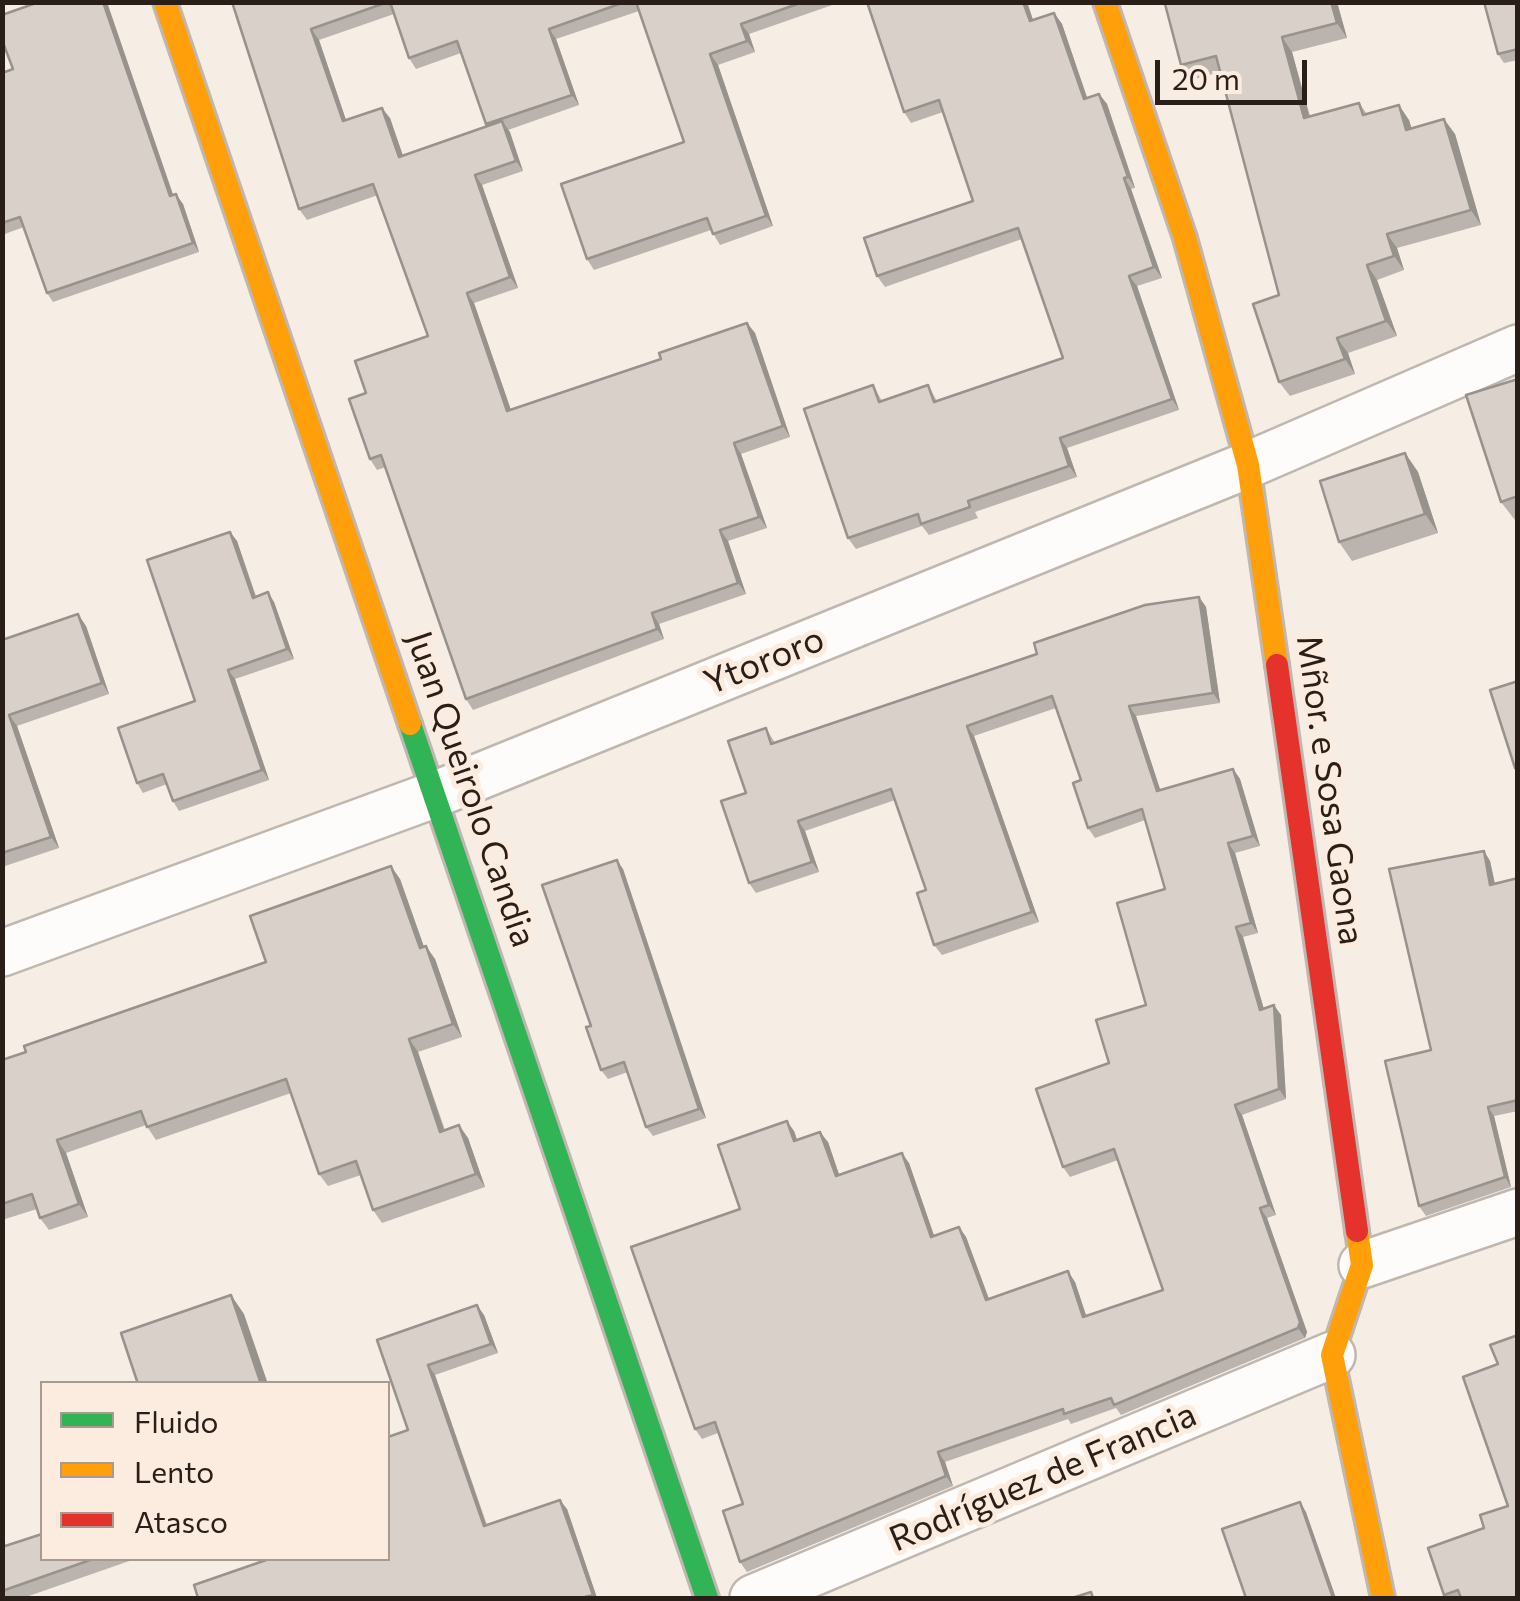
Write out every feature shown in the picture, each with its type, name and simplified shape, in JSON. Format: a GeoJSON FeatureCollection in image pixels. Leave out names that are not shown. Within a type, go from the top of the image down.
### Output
{"type":"FeatureCollection","features":[{"type":"Feature","properties":{"kind":"street","name":"Juan Queirolo Candia"},"geometry":{"type":"LineString","coordinates":[[165,2],[707,1598]]}},
{"type":"Feature","properties":{"kind":"street","name":"Mñor. e Sosa Gaona"},"geometry":{"type":"LineString","coordinates":[[1106,2],[1186,238],[1248,465],[1362,1265],[1332,1356]]}},
{"type":"Feature","properties":{"kind":"street","name":"Ytororo"},"geometry":{"type":"LineString","coordinates":[[2,953],[436,794],[1248,465],[1518,348]]}},
{"type":"Feature","properties":{"kind":"street"},"geometry":{"type":"LineString","coordinates":[[1362,1265],[1518,1212]]}},
{"type":"Feature","properties":{"kind":"street"},"geometry":{"type":"LineString","coordinates":[[1332,1356],[1383,1598]]}},
{"type":"Feature","properties":{"kind":"street","name":"Rodríguez de Francia"},"geometry":{"type":"LineString","coordinates":[[753,1598],[1332,1356]]}},
{"type":"Feature","properties":{"kind":"building"},"geometry":{"type":"Polygon","coordinates":[[[39,2],[103,2],[170,196],[176,194],[193,243],[47,293],[20,217],[2,223],[2,73],[13,69],[2,40],[2,15],[39,2]]]}},
{"type":"Feature","properties":{"kind":"building"},"geometry":{"type":"Polygon","coordinates":[[[232,2],[388,2],[311,29],[343,121],[382,108],[399,157],[502,121],[516,161],[475,175],[510,277],[467,293],[507,411],[661,359],[659,353],[747,323],[783,426],[734,443],[759,517],[720,530],[738,583],[652,613],[657,629],[466,699],[381,455],[370,459],[349,399],[366,393],[355,361],[428,336],[373,184],[299,209],[232,2]]]}},
{"type":"Feature","properties":{"kind":"building"},"geometry":{"type":"Polygon","coordinates":[[[390,2],[625,2],[549,29],[572,95],[486,124],[457,41],[409,58],[390,2]]]}},
{"type":"Feature","properties":{"kind":"building"},"geometry":{"type":"Polygon","coordinates":[[[636,2],[803,2],[741,24],[747,41],[710,54],[766,216],[713,234],[707,218],[587,259],[561,184],[684,142],[636,2]]]}},
{"type":"Feature","properties":{"kind":"building"},"geometry":{"type":"Polygon","coordinates":[[[867,2],[1023,2],[1030,21],[1054,13],[1084,99],[1099,94],[1128,177],[1124,178],[1154,267],[1129,276],[1172,399],[1060,438],[1069,466],[968,501],[970,507],[921,524],[918,514],[848,538],[804,409],[873,385],[879,402],[928,385],[934,402],[1063,358],[1018,228],[877,276],[864,238],[973,201],[939,100],[904,112],[867,2]]]}},
{"type":"Feature","properties":{"kind":"building"},"geometry":{"type":"Polygon","coordinates":[[[1331,2],[1337,23],[1282,37],[1304,118],[1359,103],[1363,115],[1399,105],[1406,130],[1444,119],[1471,210],[1387,234],[1394,256],[1367,265],[1386,321],[1337,338],[1345,359],[1279,382],[1253,304],[1279,295],[1216,56],[1181,65],[1165,4],[1331,2]]]}},
{"type":"Feature","properties":{"kind":"building"},"geometry":{"type":"Polygon","coordinates":[[[1484,2],[1518,2],[1518,49],[1498,54],[1484,2]]]}},
{"type":"Feature","properties":{"kind":"building"},"geometry":{"type":"Polygon","coordinates":[[[1518,379],[1518,496],[1501,502],[1466,395],[1518,379]]]}},
{"type":"Feature","properties":{"kind":"building"},"geometry":{"type":"Polygon","coordinates":[[[1405,453],[1425,514],[1339,542],[1320,481],[1405,453]]]}},
{"type":"Feature","properties":{"kind":"building"},"geometry":{"type":"Polygon","coordinates":[[[230,532],[253,598],[268,592],[287,649],[228,670],[262,770],[173,801],[163,774],[137,783],[118,728],[195,701],[147,560],[230,532]]]}},
{"type":"Feature","properties":{"kind":"building"},"geometry":{"type":"Polygon","coordinates":[[[1199,597],[1213,693],[1129,706],[1157,791],[1233,769],[1253,836],[1228,843],[1251,923],[1236,927],[1260,1010],[1274,1005],[1279,1089],[1235,1105],[1269,1205],[1260,1208],[1300,1322],[1298,1328],[1114,1405],[1111,1398],[1064,1414],[1063,1409],[938,1452],[946,1476],[740,1562],[723,1511],[743,1504],[715,1422],[695,1429],[631,1247],[740,1209],[718,1145],[787,1121],[794,1141],[820,1132],[836,1176],[902,1153],[931,1237],[959,1227],[986,1300],[1068,1271],[1083,1317],[1163,1290],[1114,1149],[1063,1167],[1036,1089],[1109,1063],[1096,1020],[1146,1005],[1117,903],[1165,889],[1142,809],[1088,828],[1073,783],[1081,780],[1052,696],[967,726],[1032,912],[934,945],[917,893],[926,890],[891,789],[798,821],[812,862],[749,883],[721,801],[746,793],[728,741],[766,728],[771,744],[1037,654],[1034,643],[1145,605],[1199,597]]]}},
{"type":"Feature","properties":{"kind":"building"},"geometry":{"type":"Polygon","coordinates":[[[78,614],[102,683],[9,715],[51,837],[2,853],[2,640],[78,614]]]}},
{"type":"Feature","properties":{"kind":"building"},"geometry":{"type":"Polygon","coordinates":[[[1518,681],[1518,767],[1515,768],[1490,690],[1518,681]]]}},
{"type":"Feature","properties":{"kind":"building"},"geometry":{"type":"Polygon","coordinates":[[[1484,851],[1490,885],[1518,878],[1518,1100],[1488,1107],[1505,1177],[1419,1206],[1385,1061],[1431,1050],[1389,869],[1484,851]]]}},
{"type":"Feature","properties":{"kind":"building"},"geometry":{"type":"Polygon","coordinates":[[[617,860],[699,1109],[646,1127],[624,1062],[601,1070],[586,1027],[591,1026],[542,885],[617,860]]]}},
{"type":"Feature","properties":{"kind":"building"},"geometry":{"type":"Polygon","coordinates":[[[391,866],[420,948],[426,946],[453,1024],[409,1039],[440,1132],[459,1125],[476,1174],[373,1210],[356,1161],[319,1174],[286,1079],[147,1127],[141,1111],[57,1140],[79,1204],[40,1218],[32,1194],[2,1204],[2,1060],[26,1052],[24,1046],[266,962],[250,916],[391,866]]]}},
{"type":"Feature","properties":{"kind":"building"},"geometry":{"type":"Polygon","coordinates":[[[231,1295],[260,1381],[137,1381],[121,1333],[231,1295]]]}},
{"type":"Feature","properties":{"kind":"building"},"geometry":{"type":"Polygon","coordinates":[[[477,1305],[491,1344],[428,1365],[484,1526],[560,1500],[593,1595],[198,1598],[194,1585],[263,1561],[390,1561],[390,1436],[408,1430],[377,1340],[477,1305]]]}},
{"type":"Feature","properties":{"kind":"building"},"geometry":{"type":"Polygon","coordinates":[[[1518,1335],[1518,1598],[1461,1598],[1458,1590],[1444,1595],[1428,1548],[1484,1528],[1480,1515],[1508,1506],[1463,1377],[1498,1364],[1490,1345],[1518,1335]]]}},
{"type":"Feature","properties":{"kind":"building"},"geometry":{"type":"Polygon","coordinates":[[[1300,1502],[1333,1598],[1246,1598],[1222,1529],[1300,1502]]]}},
{"type":"Feature","properties":{"kind":"building"},"geometry":{"type":"Polygon","coordinates":[[[40,1535],[40,1561],[87,1561],[2,1591],[2,1547],[40,1535]]]}},
{"type":"Feature","properties":{"kind":"building"},"geometry":{"type":"Polygon","coordinates":[[[1091,1592],[1093,1598],[1072,1598],[1091,1592]]]}},
{"type":"Feature","properties":{"kind":"traffic: fast"},"geometry":{"type":"LineString","coordinates":[[410,724],[707,1598]]}},
{"type":"Feature","properties":{"kind":"traffic: slow"},"geometry":{"type":"LineString","coordinates":[[165,2],[410,724]]}},
{"type":"Feature","properties":{"kind":"traffic: slow"},"geometry":{"type":"LineString","coordinates":[[1105,2],[1185,238],[1248,465],[1277,665]]}},
{"type":"Feature","properties":{"kind":"traffic: slow"},"geometry":{"type":"LineString","coordinates":[[1357,1231],[1362,1265],[1332,1355],[1383,1598]]}},
{"type":"Feature","properties":{"kind":"traffic: jam"},"geometry":{"type":"LineString","coordinates":[[1277,665],[1357,1231]]}}]}
